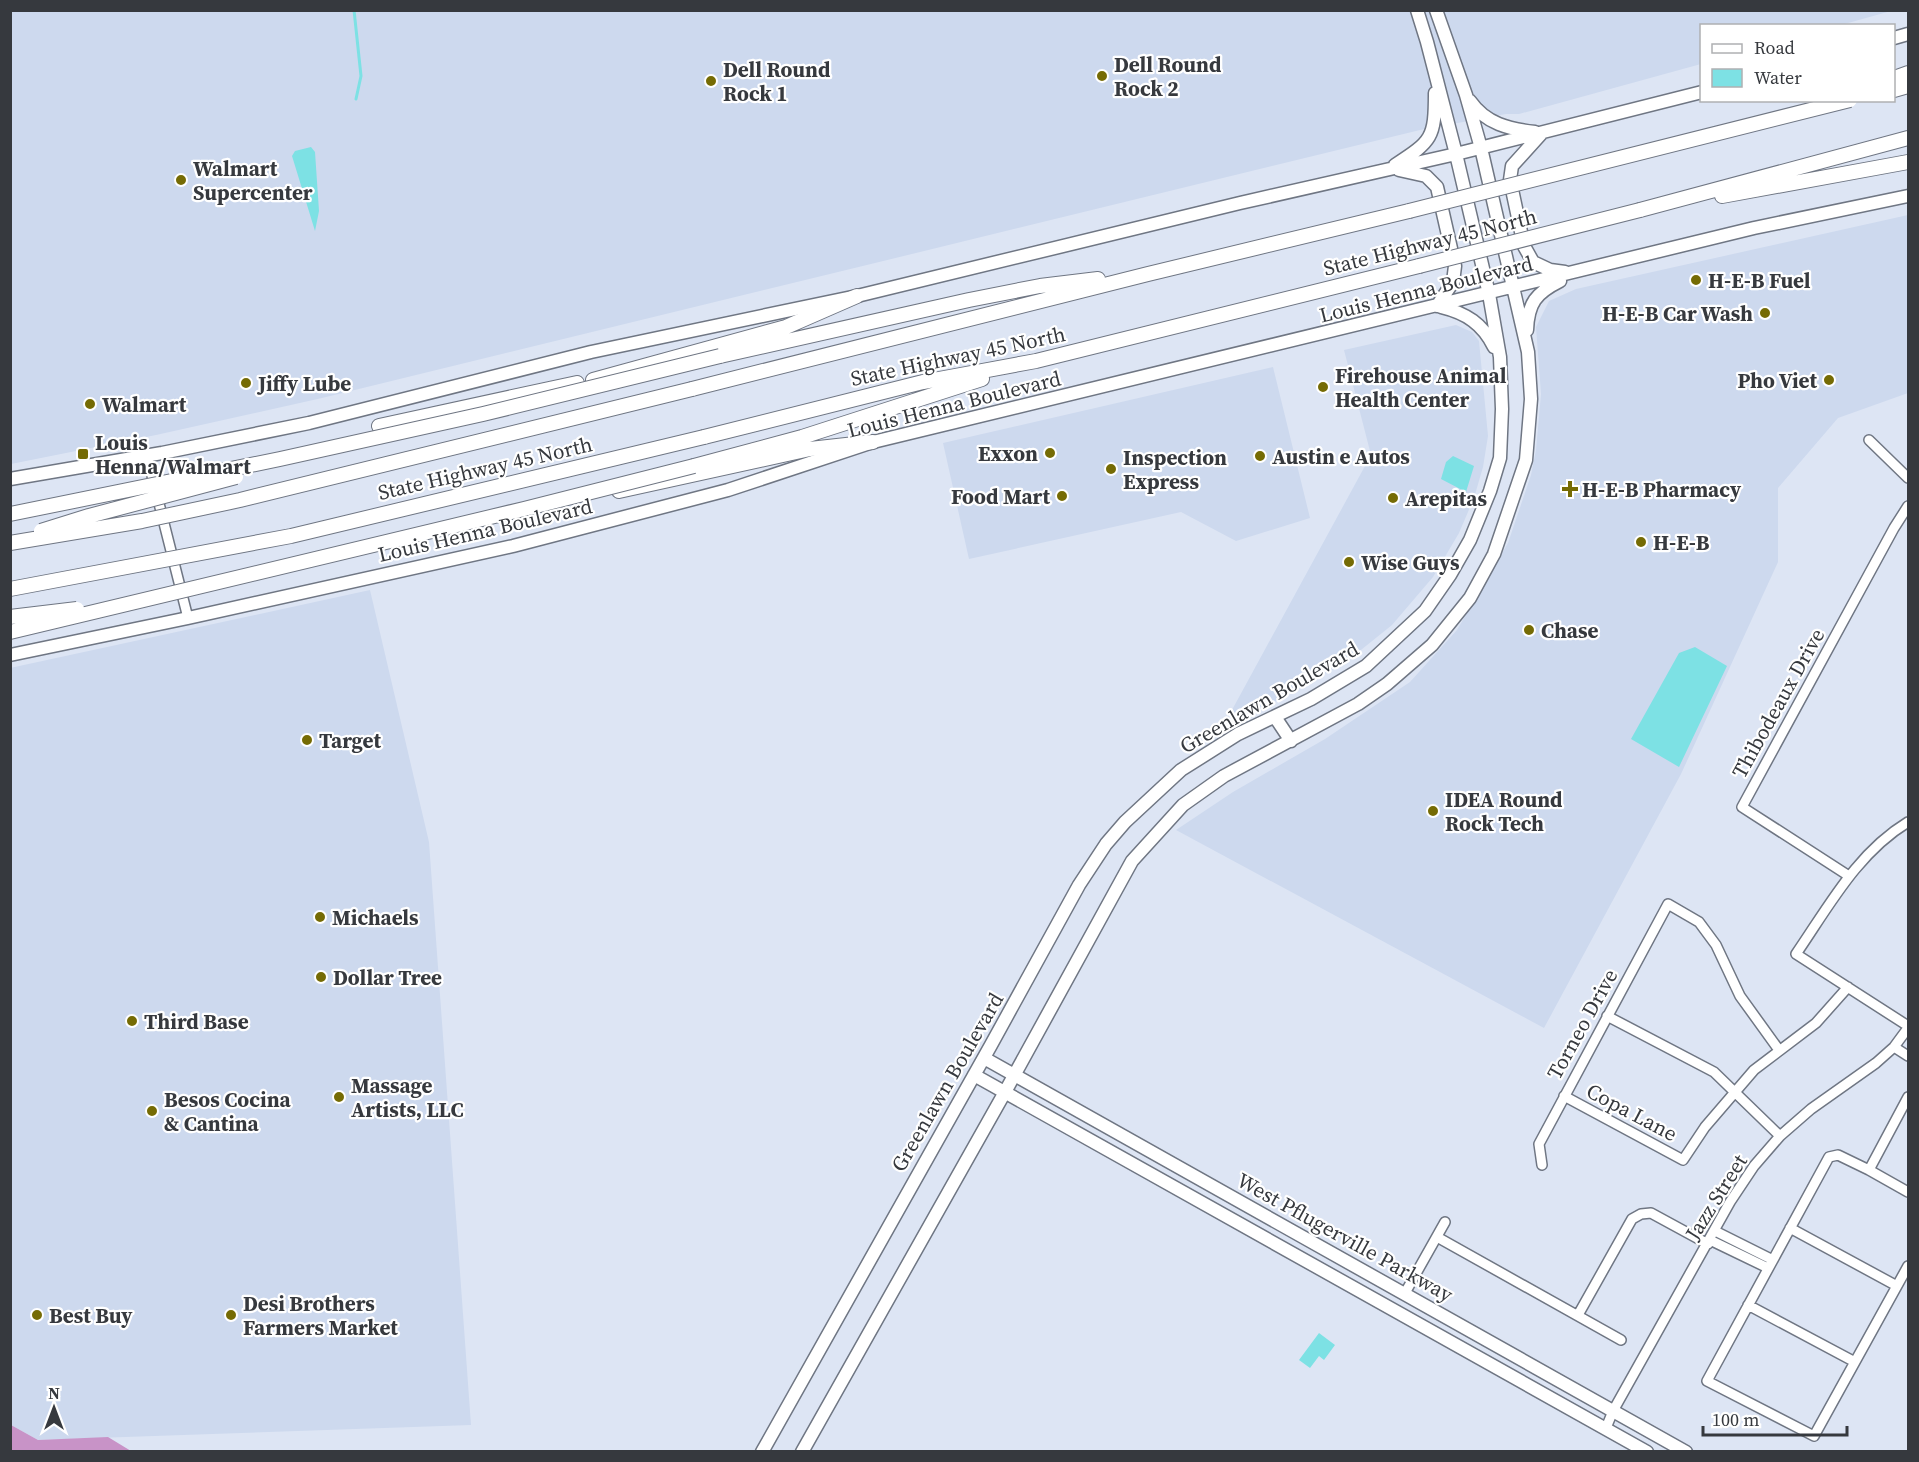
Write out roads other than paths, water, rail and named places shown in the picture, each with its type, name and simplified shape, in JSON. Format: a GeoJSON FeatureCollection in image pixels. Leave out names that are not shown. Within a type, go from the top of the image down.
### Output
{"type":"FeatureCollection","features":[{"type":"Feature","properties":{"kind":"highway"},"geometry":{"type":"LineString","coordinates":[[1736,129],[1818,102]]}},
{"type":"Feature","properties":{"kind":"highway","name":"State Highway 45 North"},"geometry":{"type":"LineString","coordinates":[[10,542],[142,521],[240,500],[1842,102]]}},
{"type":"Feature","properties":{"kind":"highway","name":"State Highway 45 North"},"geometry":{"type":"LineString","coordinates":[[10,589],[291,536],[923,382],[1036,362],[1640,210],[1908,138]]}},
{"type":"Feature","properties":{"kind":"highway"},"geometry":{"type":"LineString","coordinates":[[1640,210],[1908,162]]}},
{"type":"Feature","properties":{"kind":"highway"},"geometry":{"type":"LineString","coordinates":[[10,514],[280,459],[483,414],[720,356],[1041,286],[1148,274]]}},
{"type":"Feature","properties":{"kind":"highway"},"geometry":{"type":"LineString","coordinates":[[593,380],[786,327],[857,296]]}},
{"type":"Feature","properties":{"kind":"highway"},"geometry":{"type":"LineString","coordinates":[[10,632],[694,466],[802,437],[1036,362]]}},
{"type":"Feature","properties":{"kind":"highway"},"geometry":{"type":"LineString","coordinates":[[10,542],[89,516],[250,472],[379,426],[577,383]]}},
{"type":"Feature","properties":{"kind":"highway"},"geometry":{"type":"LineString","coordinates":[[567,503],[810,449],[873,442]]}},
{"type":"Feature","properties":{"kind":"highway"},"geometry":{"type":"LineString","coordinates":[[10,617],[86,608],[409,542],[552,506]]}},
{"type":"Feature","properties":{"kind":"main road","name":"Greenlawn Boulevard"},"geometry":{"type":"LineString","coordinates":[[762,1452],[1079,885],[1106,844],[1125,822],[1181,770],[1238,734],[1311,699],[1365,666],[1425,611],[1450,575],[1470,540],[1490,491],[1500,458],[1502,409],[1500,357],[1489,294],[1456,154],[1417,10]]}},
{"type":"Feature","properties":{"kind":"main road"},"geometry":{"type":"LineString","coordinates":[[1436,10],[1466,95],[1481,148],[1528,352]]}},
{"type":"Feature","properties":{"kind":"main road"},"geometry":{"type":"LineString","coordinates":[[1389,169],[1422,148],[1430,139],[1435,122],[1435,77]]}},
{"type":"Feature","properties":{"kind":"main road"},"geometry":{"type":"LineString","coordinates":[[10,479],[147,456],[309,423],[591,352],[857,296],[1481,148],[1700,92]]}},
{"type":"Feature","properties":{"kind":"main road"},"geometry":{"type":"LineString","coordinates":[[1466,95],[1474,106],[1494,123],[1508,129],[1542,133]]}},
{"type":"Feature","properties":{"kind":"main road"},"geometry":{"type":"LineString","coordinates":[[1542,133],[1512,166],[1510,180],[1524,246],[1533,262],[1550,270],[1574,273]]}},
{"type":"Feature","properties":{"kind":"main road"},"geometry":{"type":"LineString","coordinates":[[1389,169],[1426,176],[1437,187],[1455,266],[1453,282],[1437,306],[1458,311],[1473,320],[1486,332],[1500,357]]}},
{"type":"Feature","properties":{"kind":"main road","name":"Louis Henna Boulevard"},"geometry":{"type":"LineString","coordinates":[[10,655],[513,546],[728,490],[873,442],[1755,228],[1908,196]]}},
{"type":"Feature","properties":{"kind":"main road"},"geometry":{"type":"LineString","coordinates":[[802,1452],[1132,861],[1183,805],[1224,776],[1358,704],[1387,684],[1432,645],[1470,598],[1494,554],[1526,460],[1531,399],[1528,313],[1535,298],[1547,288],[1574,273]]}},
{"type":"Feature","properties":{"kind":"main road"},"geometry":{"type":"LineString","coordinates":[[1275,717],[1290,741]]}},
{"type":"Feature","properties":{"kind":"main road","name":"West Pflugerville Parkway"},"geometry":{"type":"LineString","coordinates":[[984,1058],[1686,1452]]}},
{"type":"Feature","properties":{"kind":"main road","name":"West Pflugerville Parkway"},"geometry":{"type":"LineString","coordinates":[[974,1075],[1647,1452]]}},
{"type":"Feature","properties":{"kind":"main road"},"geometry":{"type":"LineString","coordinates":[[1302,1258],[1312,1241]]}},
{"type":"Feature","properties":{"kind":"street"},"geometry":{"type":"LineString","coordinates":[[1869,440],[1908,478]]}},
{"type":"Feature","properties":{"kind":"street"},"geometry":{"type":"LineString","coordinates":[[147,456],[188,618]]}},
{"type":"Feature","properties":{"kind":"street","name":"Thibodeaux Drive"},"geometry":{"type":"LineString","coordinates":[[1849,876],[1742,807],[1908,506]]}},
{"type":"Feature","properties":{"kind":"street"},"geometry":{"type":"LineString","coordinates":[[1908,822],[1889,834],[1870,851],[1849,876],[1796,954],[1908,1027]]}},
{"type":"Feature","properties":{"kind":"street","name":"Torneo Drive"},"geometry":{"type":"LineString","coordinates":[[1542,1165],[1539,1143],[1668,904],[1699,922],[1716,945],[1740,996],[1779,1050]]}},
{"type":"Feature","properties":{"kind":"street"},"geometry":{"type":"LineString","coordinates":[[1734,1091],[1754,1070],[1825,1014],[1848,987]]}},
{"type":"Feature","properties":{"kind":"street"},"geometry":{"type":"LineString","coordinates":[[1607,1016],[1714,1072],[1780,1136]]}},
{"type":"Feature","properties":{"kind":"street","name":"Jazz Street"},"geometry":{"type":"LineString","coordinates":[[1606,1428],[1613,1411],[1730,1202],[1754,1166],[1780,1136],[1811,1109],[1876,1063],[1894,1047],[1908,1027]]}},
{"type":"Feature","properties":{"kind":"street"},"geometry":{"type":"LineString","coordinates":[[1894,1047],[1908,1056]]}},
{"type":"Feature","properties":{"kind":"street","name":"Copa Lane"},"geometry":{"type":"LineString","coordinates":[[1564,1096],[1683,1160],[1705,1127],[1734,1091]]}},
{"type":"Feature","properties":{"kind":"street"},"geometry":{"type":"LineString","coordinates":[[1869,1170],[1908,1097]]}},
{"type":"Feature","properties":{"kind":"street"},"geometry":{"type":"LineString","coordinates":[[1908,1192],[1838,1155],[1830,1157],[1707,1381],[1814,1436],[1908,1266]]}},
{"type":"Feature","properties":{"kind":"street"},"geometry":{"type":"LineString","coordinates":[[1578,1315],[1632,1219],[1641,1214],[1651,1213],[1771,1264]]}},
{"type":"Feature","properties":{"kind":"street"},"geometry":{"type":"LineString","coordinates":[[1405,1293],[1445,1222]]}},
{"type":"Feature","properties":{"kind":"street"},"geometry":{"type":"LineString","coordinates":[[1790,1228],[1897,1286]]}},
{"type":"Feature","properties":{"kind":"street"},"geometry":{"type":"LineString","coordinates":[[1437,1237],[1621,1340]]}},
{"type":"Feature","properties":{"kind":"street"},"geometry":{"type":"LineString","coordinates":[[1748,1305],[1855,1362]]}},
{"type":"Feature","properties":{"kind":"water"},"geometry":{"type":"Polygon","coordinates":[[[311,147],[315,152],[319,211],[315,231],[292,156],[295,151],[311,147]]]}},
{"type":"Feature","properties":{"kind":"water"},"geometry":{"type":"Polygon","coordinates":[[[1453,456],[1474,466],[1466,492],[1441,479],[1446,462],[1453,456]]]}},
{"type":"Feature","properties":{"kind":"water"},"geometry":{"type":"Polygon","coordinates":[[[1695,647],[1727,666],[1679,767],[1631,739],[1679,653],[1695,647]]]}},
{"type":"Feature","properties":{"kind":"water"},"geometry":{"type":"Polygon","coordinates":[[[1319,1333],[1335,1345],[1324,1360],[1319,1356],[1310,1368],[1299,1360],[1319,1333]]]}},
{"type":"Feature","properties":{"kind":"waterway"},"geometry":{"type":"LineString","coordinates":[[354,10],[361,76],[356,99]]}},
{"type":"Feature","properties":{"kind":"place","name":"Dell Round Rock 2"},"geometry":{"type":"Point","coordinates":[1102,76]}},
{"type":"Feature","properties":{"kind":"place","name":"Dell Round Rock 1"},"geometry":{"type":"Point","coordinates":[711,81]}},
{"type":"Feature","properties":{"kind":"place","name":"Walmart Supercenter"},"geometry":{"type":"Point","coordinates":[181,180]}},
{"type":"Feature","properties":{"kind":"place","name":"H-E-B Fuel"},"geometry":{"type":"Point","coordinates":[1696,280]}},
{"type":"Feature","properties":{"kind":"place","name":"H-E-B Car Wash"},"geometry":{"type":"Point","coordinates":[1765,313]}},
{"type":"Feature","properties":{"kind":"place","name":"Pho Viet"},"geometry":{"type":"Point","coordinates":[1829,380]}},
{"type":"Feature","properties":{"kind":"place","name":"Jiffy Lube"},"geometry":{"type":"Point","coordinates":[246,383]}},
{"type":"Feature","properties":{"kind":"place","name":"Firehouse Animal Health Center"},"geometry":{"type":"Point","coordinates":[1323,387]}},
{"type":"Feature","properties":{"kind":"place","name":"Walmart"},"geometry":{"type":"Point","coordinates":[90,404]}},
{"type":"Feature","properties":{"kind":"place","name":"Exxon"},"geometry":{"type":"Point","coordinates":[1050,453]}},
{"type":"Feature","properties":{"kind":"place","name":"Louis Henna/Walmart"},"geometry":{"type":"Point","coordinates":[83,454]}},
{"type":"Feature","properties":{"kind":"place","name":"Austin e Autos"},"geometry":{"type":"Point","coordinates":[1260,456]}},
{"type":"Feature","properties":{"kind":"place","name":"Inspection Express"},"geometry":{"type":"Point","coordinates":[1111,469]}},
{"type":"Feature","properties":{"kind":"place","name":"H-E-B Pharmacy"},"geometry":{"type":"Point","coordinates":[1570,489]}},
{"type":"Feature","properties":{"kind":"place","name":"Food Mart"},"geometry":{"type":"Point","coordinates":[1062,496]}},
{"type":"Feature","properties":{"kind":"place","name":"Arepitas"},"geometry":{"type":"Point","coordinates":[1393,498]}},
{"type":"Feature","properties":{"kind":"place","name":"H-E-B"},"geometry":{"type":"Point","coordinates":[1641,542]}},
{"type":"Feature","properties":{"kind":"place","name":"Wise Guys"},"geometry":{"type":"Point","coordinates":[1349,562]}},
{"type":"Feature","properties":{"kind":"place","name":"Chase"},"geometry":{"type":"Point","coordinates":[1529,630]}},
{"type":"Feature","properties":{"kind":"place","name":"Target"},"geometry":{"type":"Point","coordinates":[307,740]}},
{"type":"Feature","properties":{"kind":"place","name":"IDEA Round Rock Tech"},"geometry":{"type":"Point","coordinates":[1433,811]}},
{"type":"Feature","properties":{"kind":"place","name":"Michaels"},"geometry":{"type":"Point","coordinates":[320,917]}},
{"type":"Feature","properties":{"kind":"place","name":"Dollar Tree"},"geometry":{"type":"Point","coordinates":[321,977]}},
{"type":"Feature","properties":{"kind":"place","name":"Third Base"},"geometry":{"type":"Point","coordinates":[132,1021]}},
{"type":"Feature","properties":{"kind":"place","name":"Massage Artists, LLC"},"geometry":{"type":"Point","coordinates":[339,1097]}},
{"type":"Feature","properties":{"kind":"place","name":"Besos Cocina & Cantina"},"geometry":{"type":"Point","coordinates":[152,1111]}},
{"type":"Feature","properties":{"kind":"place","name":"Best Buy"},"geometry":{"type":"Point","coordinates":[37,1315]}},
{"type":"Feature","properties":{"kind":"place","name":"Desi Brothers Farmers Market"},"geometry":{"type":"Point","coordinates":[231,1315]}}]}
